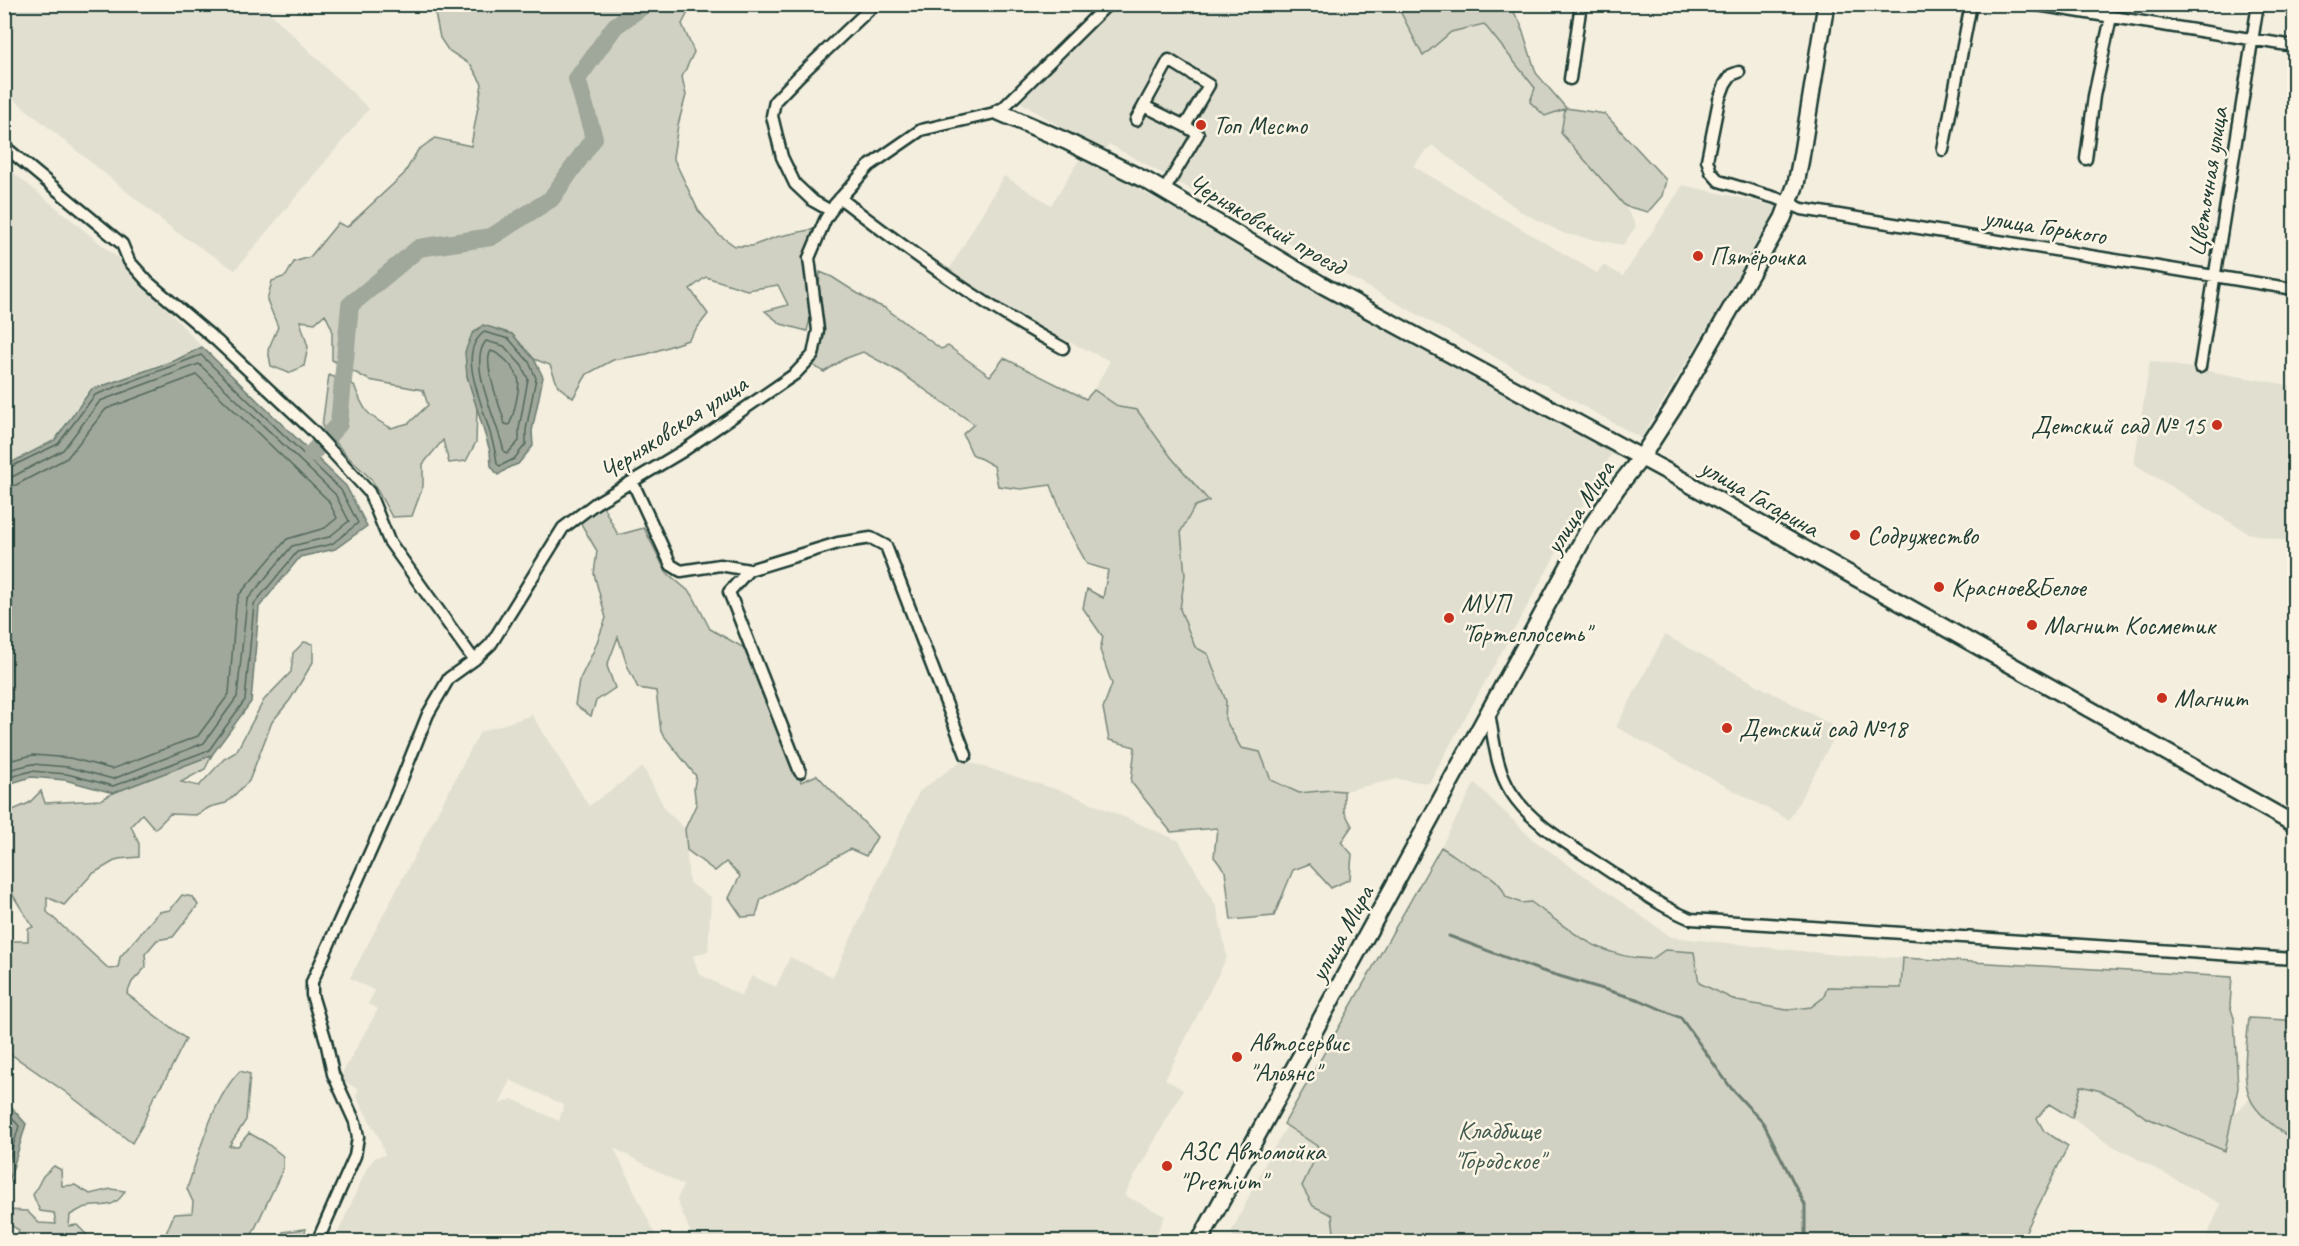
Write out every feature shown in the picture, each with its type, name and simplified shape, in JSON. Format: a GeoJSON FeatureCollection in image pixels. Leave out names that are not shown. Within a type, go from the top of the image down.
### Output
{"type":"FeatureCollection","features":[{"type":"Feature","properties":{"kind":"main road","name":"улица Мира"},"geometry":{"type":"LineString","coordinates":[[1199,1242],[1587,532],[1641,458],[1674,407],[1789,204],[1801,158],[1826,4]]}},
{"type":"Feature","properties":{"kind":"main road","name":"Черняковский проезд"},"geometry":{"type":"LineString","coordinates":[[999,112],[1066,141],[1164,191],[1324,286],[1641,458]]}},
{"type":"Feature","properties":{"kind":"main road","name":"улица Гагарина"},"geometry":{"type":"LineString","coordinates":[[1641,458],[2295,824]]}},
{"type":"Feature","properties":{"kind":"street"},"geometry":{"type":"LineString","coordinates":[[831,211],[813,201],[795,184],[782,157],[772,116],[775,101],[875,4]]}},
{"type":"Feature","properties":{"kind":"street"},"geometry":{"type":"LineString","coordinates":[[999,112],[1108,4]]}},
{"type":"Feature","properties":{"kind":"street"},"geometry":{"type":"LineString","coordinates":[[1570,80],[1581,4]]}},
{"type":"Feature","properties":{"kind":"street"},"geometry":{"type":"LineString","coordinates":[[1943,150],[1971,4]]}},
{"type":"Feature","properties":{"kind":"street"},"geometry":{"type":"LineString","coordinates":[[2031,4],[2295,46]]}},
{"type":"Feature","properties":{"kind":"street","name":"Цветочная улица"},"geometry":{"type":"LineString","coordinates":[[2200,367],[2258,4]]}},
{"type":"Feature","properties":{"kind":"street"},"geometry":{"type":"LineString","coordinates":[[2086,159],[2094,96],[2111,17]]}},
{"type":"Feature","properties":{"kind":"street"},"geometry":{"type":"LineString","coordinates":[[1136,120],[1169,60],[1209,85],[1185,126]]}},
{"type":"Feature","properties":{"kind":"street","name":"улица Горького"},"geometry":{"type":"LineString","coordinates":[[1739,72],[1731,75],[1719,100],[1707,160],[1711,172],[1719,181],[1814,211],[2295,289]]}},
{"type":"Feature","properties":{"kind":"street"},"geometry":{"type":"LineString","coordinates":[[1144,106],[1198,134],[1164,191]]}},
{"type":"Feature","properties":{"kind":"street","name":"Черняковская улица"},"geometry":{"type":"LineString","coordinates":[[317,1242],[355,1156],[358,1137],[355,1122],[333,1074],[312,995],[312,982],[393,801],[428,714],[449,678],[491,644],[563,528],[596,503],[633,483],[795,374],[813,355],[818,330],[809,258],[831,211],[869,166],[921,130],[999,112]]}},
{"type":"Feature","properties":{"kind":"street"},"geometry":{"type":"LineString","coordinates":[[4,146],[122,244],[129,261],[148,282],[217,341],[313,431],[349,470],[369,492],[389,541],[474,660]]}},
{"type":"Feature","properties":{"kind":"street"},"geometry":{"type":"LineString","coordinates":[[840,198],[891,238],[1012,321],[1062,348]]}},
{"type":"Feature","properties":{"kind":"street"},"geometry":{"type":"LineString","coordinates":[[633,483],[671,565],[681,571],[720,565],[749,570],[838,543],[871,538],[886,546],[966,755]]}},
{"type":"Feature","properties":{"kind":"street"},"geometry":{"type":"LineString","coordinates":[[749,570],[729,592],[800,772]]}},
{"type":"Feature","properties":{"kind":"street"},"geometry":{"type":"LineString","coordinates":[[1489,713],[1499,768],[1511,793],[1531,816],[1665,909],[1690,919],[2295,959]]}},
{"type":"Feature","properties":{"kind":"shaded area"},"geometry":{"type":"Polygon","coordinates":[[[4,5],[262,5],[369,109],[235,270],[175,231],[5,92],[4,5]]]}},
{"type":"Feature","properties":{"kind":"shaded area"},"geometry":{"type":"Polygon","coordinates":[[[1118,5],[1397,5],[1401,11],[1451,32],[1484,24],[1535,88],[1566,108],[1604,181],[1625,206],[1636,226],[1623,245],[1565,234],[1520,211],[1432,145],[1413,166],[1597,273],[1603,265],[1623,276],[1683,185],[1780,207],[1641,438],[1109,144],[1103,153],[1020,102],[1118,5]]]}},
{"type":"Feature","properties":{"kind":"shaded area"},"geometry":{"type":"Polygon","coordinates":[[[1081,157],[1613,451],[1429,783],[1397,779],[1344,791],[1299,793],[1271,780],[1260,752],[1241,748],[1225,719],[1226,701],[1195,647],[1180,609],[1185,575],[1181,531],[1195,506],[1208,501],[1171,457],[1137,410],[1119,407],[1094,390],[1110,361],[1019,318],[949,270],[1004,176],[1051,205],[1081,157]]]}},
{"type":"Feature","properties":{"kind":"shaded area"},"geometry":{"type":"Polygon","coordinates":[[[4,165],[123,262],[202,347],[176,360],[91,390],[55,440],[5,466],[4,165]]]}},
{"type":"Feature","properties":{"kind":"shaded area","name":"Детский сад № 15"},"geometry":{"type":"Polygon","coordinates":[[[2150,361],[2294,386],[2294,543],[2248,533],[2134,464],[2150,361]]]}},
{"type":"Feature","properties":{"kind":"shaded area","name":"Детский сад №18"},"geometry":{"type":"Polygon","coordinates":[[[1665,635],[1839,729],[1789,820],[1616,727],[1665,635]]]}},
{"type":"Feature","properties":{"kind":"shaded area"},"geometry":{"type":"Polygon","coordinates":[[[532,715],[589,806],[643,767],[666,811],[685,829],[689,883],[711,897],[708,951],[693,956],[699,974],[741,996],[752,976],[776,987],[790,957],[833,977],[919,792],[962,760],[1068,793],[1179,841],[1217,908],[1227,957],[1165,1079],[1183,1090],[1124,1195],[1165,1216],[1153,1241],[694,1241],[677,1200],[683,1185],[614,1148],[658,1241],[334,1242],[368,1166],[376,1157],[385,1155],[379,1138],[356,1096],[359,1089],[339,1079],[378,1009],[368,1004],[375,991],[350,978],[480,732],[532,715]],[[510,1080],[500,1104],[512,1099],[559,1121],[564,1105],[510,1080]]]}},
{"type":"Feature","properties":{"kind":"shaded area"},"geometry":{"type":"Polygon","coordinates":[[[1475,783],[1532,839],[1671,937],[1838,955],[1903,958],[1901,988],[1828,987],[1824,997],[1811,1007],[1787,1010],[1737,1001],[1699,983],[1694,952],[1665,950],[1652,959],[1612,954],[1583,940],[1531,902],[1521,903],[1506,897],[1480,869],[1473,868],[1441,847],[1475,783]]]}},
{"type":"Feature","properties":{"kind":"shaded area"},"geometry":{"type":"Polygon","coordinates":[[[2081,1086],[2101,1091],[2127,1104],[2145,1117],[2225,1151],[2233,1114],[2250,1099],[2277,1130],[2294,1141],[2294,1241],[2205,1241],[2221,1204],[2104,1141],[2072,1118],[2081,1086]]]}},
{"type":"Feature","properties":{"kind":"shaded area"},"geometry":{"type":"Polygon","coordinates":[[[1287,1126],[1320,1148],[1313,1206],[1332,1215],[1335,1241],[1237,1241],[1231,1233],[1268,1158],[1287,1126]]]}},
{"type":"Feature","properties":{"kind":"green space"},"geometry":{"type":"Polygon","coordinates":[[[439,5],[692,5],[682,24],[694,52],[682,77],[686,95],[673,157],[698,210],[718,234],[735,246],[752,246],[776,237],[814,229],[805,258],[810,319],[807,331],[781,324],[765,311],[788,305],[778,285],[747,290],[706,277],[690,289],[708,314],[688,340],[647,354],[613,360],[587,374],[573,398],[558,386],[550,365],[534,359],[512,334],[467,376],[477,407],[476,442],[466,461],[449,463],[443,440],[423,464],[423,486],[412,516],[392,517],[371,479],[347,456],[322,426],[329,375],[354,385],[367,411],[391,428],[409,423],[428,405],[423,390],[369,380],[332,360],[332,329],[325,314],[315,323],[300,321],[308,347],[304,366],[289,373],[271,366],[268,350],[278,327],[267,300],[272,281],[286,276],[294,262],[310,257],[338,223],[347,227],[404,174],[418,150],[435,138],[471,146],[482,84],[471,65],[448,50],[440,38],[435,13],[439,5]]]}},
{"type":"Feature","properties":{"kind":"green space"},"geometry":{"type":"Polygon","coordinates":[[[1397,5],[1509,5],[1520,22],[1536,73],[1566,108],[1605,114],[1666,180],[1662,196],[1648,212],[1625,206],[1561,133],[1565,109],[1545,116],[1530,102],[1535,88],[1484,24],[1451,32],[1423,56],[1397,5]]]}},
{"type":"Feature","properties":{"kind":"green space"},"geometry":{"type":"Polygon","coordinates":[[[820,272],[885,308],[941,349],[948,346],[990,376],[1004,358],[1086,399],[1094,390],[1119,407],[1137,410],[1171,457],[1209,501],[1195,506],[1181,531],[1185,575],[1180,609],[1195,647],[1208,654],[1226,701],[1225,719],[1241,748],[1260,752],[1271,780],[1299,793],[1344,791],[1344,811],[1352,826],[1341,842],[1352,854],[1350,879],[1331,888],[1309,864],[1293,870],[1274,916],[1231,920],[1225,871],[1214,857],[1217,828],[1171,832],[1131,782],[1135,747],[1109,740],[1103,708],[1112,684],[1100,650],[1103,637],[1083,608],[1087,589],[1103,598],[1108,570],[1087,564],[1067,527],[1051,485],[1021,489],[998,486],[994,466],[972,454],[963,434],[974,424],[898,371],[863,352],[844,359],[824,372],[814,366],[824,337],[819,288],[820,272]]]}},
{"type":"Feature","properties":{"kind":"green space"},"geometry":{"type":"Polygon","coordinates":[[[603,506],[618,535],[644,528],[666,572],[692,594],[710,629],[746,649],[801,782],[817,775],[870,829],[877,837],[866,856],[850,849],[761,899],[756,916],[742,917],[729,898],[740,876],[726,862],[715,871],[687,850],[685,829],[696,805],[694,788],[696,776],[661,732],[656,691],[638,688],[627,665],[618,637],[607,666],[615,688],[596,701],[591,716],[575,705],[579,681],[606,618],[594,574],[597,551],[580,522],[603,506]]]}},
{"type":"Feature","properties":{"kind":"green space"},"geometry":{"type":"Polygon","coordinates":[[[304,642],[313,644],[313,662],[290,700],[272,722],[249,781],[226,803],[210,807],[196,815],[170,814],[155,829],[142,814],[131,826],[139,844],[139,857],[118,859],[92,874],[64,905],[47,897],[47,912],[109,969],[118,968],[120,957],[159,912],[170,910],[182,895],[193,897],[198,905],[173,937],[157,940],[145,954],[146,967],[132,982],[127,994],[186,1039],[153,1098],[143,1124],[132,1143],[5,1050],[5,950],[12,941],[28,941],[28,929],[33,927],[7,886],[10,873],[5,871],[4,806],[13,810],[29,803],[41,791],[45,803],[101,800],[113,793],[212,755],[205,769],[181,782],[199,786],[224,759],[236,752],[264,700],[291,672],[293,653],[304,642]]]}},
{"type":"Feature","properties":{"kind":"green space","name":"Кладбище \"Городское\""},"geometry":{"type":"Polygon","coordinates":[[[1441,847],[1492,877],[1500,885],[1506,897],[1521,903],[1531,902],[1573,933],[1601,948],[1616,954],[1652,959],[1665,950],[1694,952],[1699,983],[1737,1001],[1787,1010],[1811,1007],[1824,997],[1827,987],[1901,988],[1903,958],[2232,977],[2230,1006],[2234,1018],[2238,1088],[2225,1151],[2145,1117],[2127,1104],[2101,1091],[2081,1086],[2072,1118],[2049,1104],[2037,1118],[2044,1131],[2068,1146],[2021,1241],[1335,1241],[1332,1215],[1313,1206],[1302,1186],[1320,1148],[1284,1124],[1441,847]]]}},
{"type":"Feature","properties":{"kind":"green space"},"geometry":{"type":"Polygon","coordinates":[[[2249,1018],[2286,1020],[2294,1027],[2294,1141],[2263,1116],[2250,1098],[2245,1069],[2249,1018]]]}},
{"type":"Feature","properties":{"kind":"green space"},"geometry":{"type":"Polygon","coordinates":[[[240,1071],[250,1074],[246,1120],[229,1146],[238,1146],[249,1133],[283,1156],[283,1169],[249,1241],[163,1241],[174,1214],[192,1213],[193,1202],[187,1189],[202,1143],[222,1096],[240,1071]]]}},
{"type":"Feature","properties":{"kind":"green space"},"geometry":{"type":"Polygon","coordinates":[[[54,1166],[61,1170],[62,1186],[75,1185],[90,1194],[111,1189],[125,1191],[112,1204],[83,1208],[70,1215],[69,1226],[77,1225],[87,1235],[83,1241],[14,1241],[19,1230],[5,1222],[7,1210],[27,1211],[39,1223],[56,1224],[54,1213],[40,1211],[33,1195],[43,1176],[54,1166]]]}},
{"type":"Feature","properties":{"kind":"green space"},"geometry":{"type":"Polygon","coordinates":[[[306,1229],[302,1241],[280,1241],[283,1232],[306,1229]]]}},
{"type":"Feature","properties":{"kind":"water"},"geometry":{"type":"Polygon","coordinates":[[[483,325],[512,334],[534,359],[543,377],[532,431],[533,446],[518,464],[498,475],[491,466],[490,451],[467,376],[465,352],[472,334],[483,325]]]}},
{"type":"Feature","properties":{"kind":"water"},"geometry":{"type":"Polygon","coordinates":[[[202,347],[346,486],[367,526],[335,549],[300,557],[259,607],[251,702],[212,755],[113,793],[65,780],[31,777],[5,785],[5,466],[55,440],[91,390],[176,360],[202,347]]]}},
{"type":"Feature","properties":{"kind":"water"},"geometry":{"type":"Polygon","coordinates":[[[5,1100],[26,1124],[5,1195],[5,1100]]]}},
{"type":"Feature","properties":{"kind":"waterway"},"geometry":{"type":"LineString","coordinates":[[312,453],[339,424],[350,305],[419,248],[491,237],[551,199],[594,138],[577,79],[615,26],[646,4]]}},
{"type":"Feature","properties":{"kind":"waterway"},"geometry":{"type":"LineString","coordinates":[[1449,936],[1539,970],[1640,1000],[1681,1018],[1731,1088],[1764,1124],[1805,1205],[1805,1242]]}},
{"type":"Feature","properties":{"kind":"place","name":"Топ Место"},"geometry":{"type":"Point","coordinates":[1201,125]}},
{"type":"Feature","properties":{"kind":"place","name":"Пятёрочка"},"geometry":{"type":"Point","coordinates":[1698,256]}},
{"type":"Feature","properties":{"kind":"place","name":"Детский сад № 15"},"geometry":{"type":"Point","coordinates":[2217,425]}},
{"type":"Feature","properties":{"kind":"place","name":"Содружество"},"geometry":{"type":"Point","coordinates":[1855,535]}},
{"type":"Feature","properties":{"kind":"place","name":"Красное&Белое"},"geometry":{"type":"Point","coordinates":[1939,587]}},
{"type":"Feature","properties":{"kind":"place","name":"МУП \"Гортеплосеть\""},"geometry":{"type":"Point","coordinates":[1449,618]}},
{"type":"Feature","properties":{"kind":"place","name":"Магнит Косметик"},"geometry":{"type":"Point","coordinates":[2032,625]}},
{"type":"Feature","properties":{"kind":"place","name":"Магнит"},"geometry":{"type":"Point","coordinates":[2162,698]}},
{"type":"Feature","properties":{"kind":"place","name":"Детский сад №18"},"geometry":{"type":"Point","coordinates":[1727,728]}},
{"type":"Feature","properties":{"kind":"place","name":"Автосервис \"Альянс\""},"geometry":{"type":"Point","coordinates":[1237,1057]}},
{"type":"Feature","properties":{"kind":"place","name":"АЗС Автомойка \"Premium\""},"geometry":{"type":"Point","coordinates":[1167,1166]}}]}
